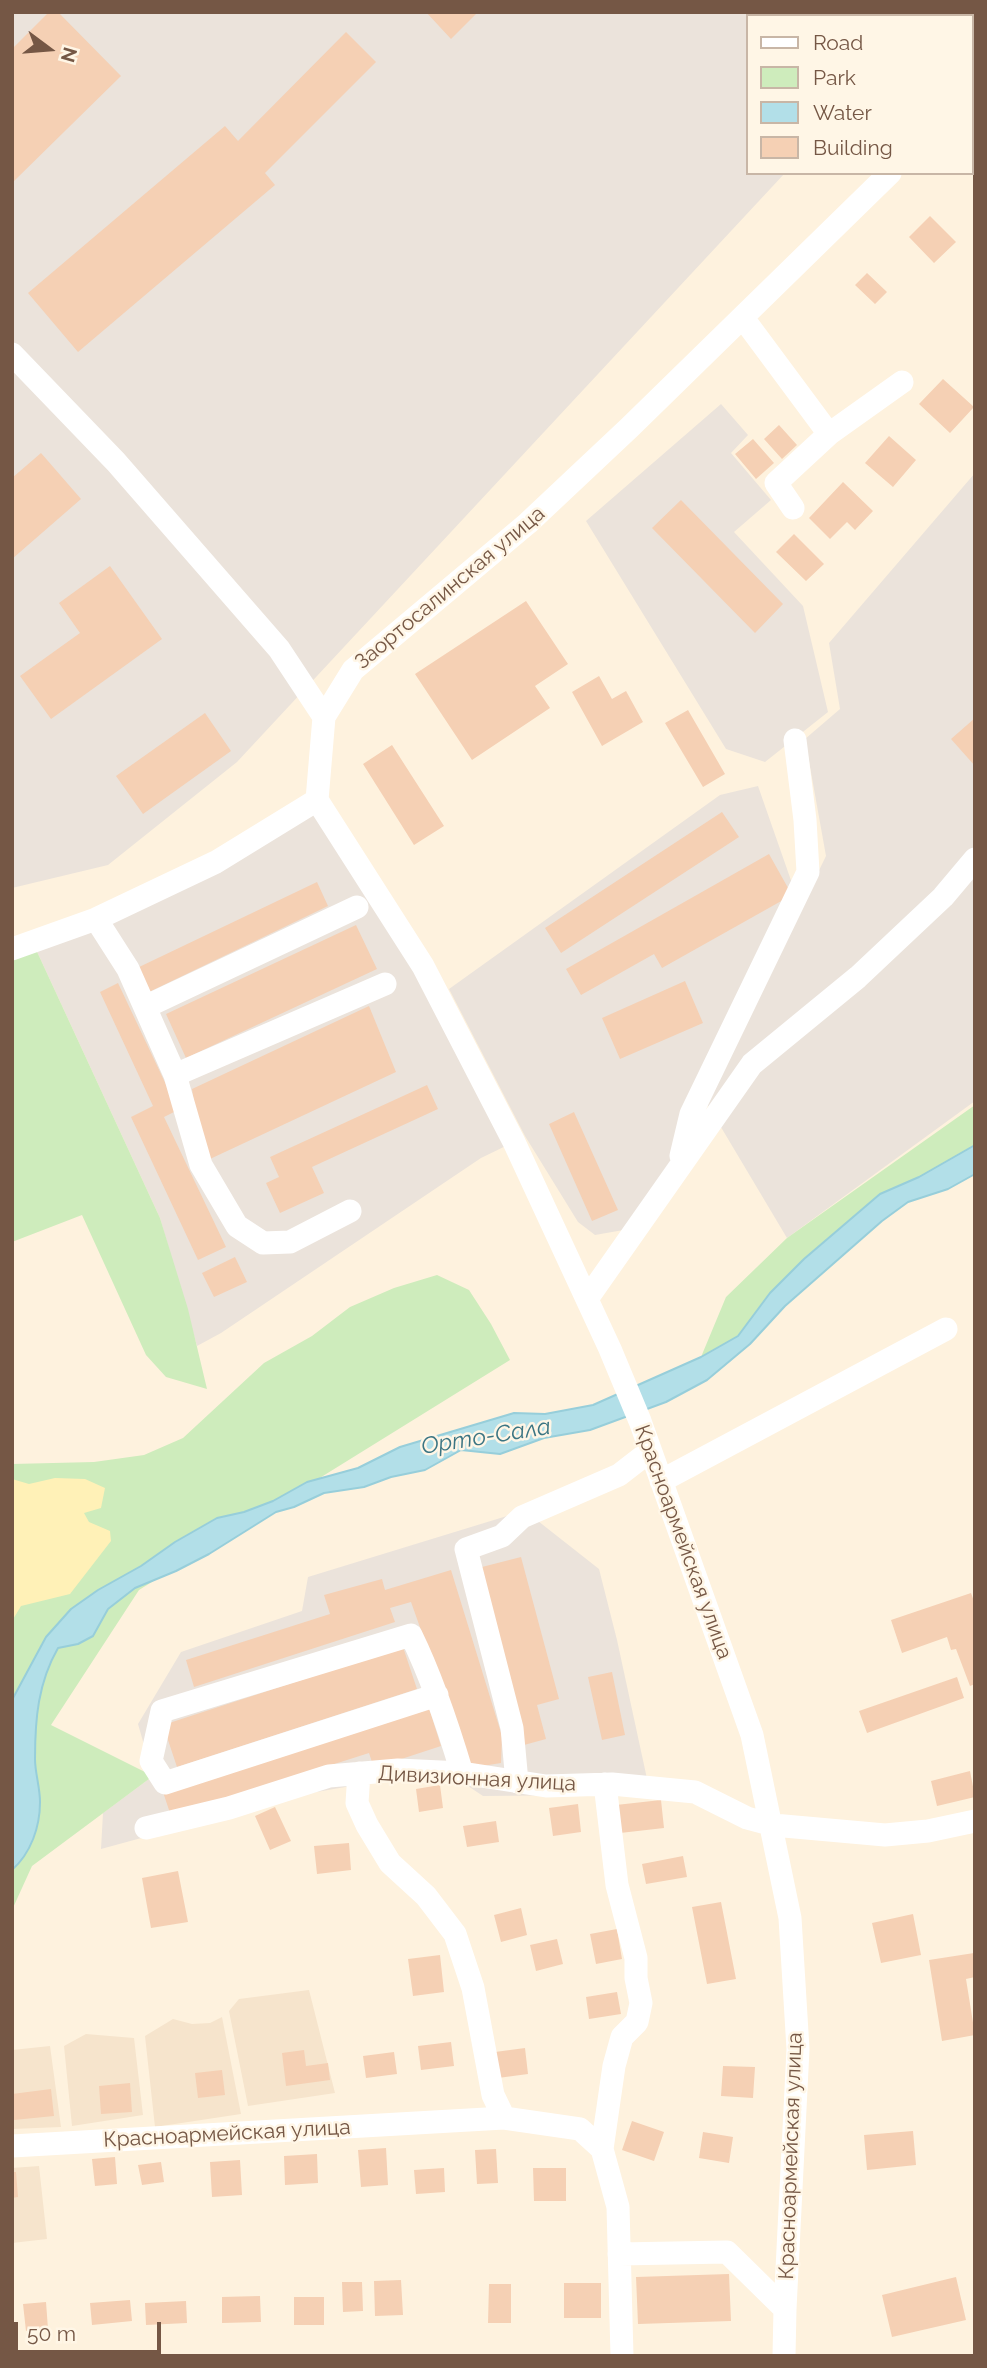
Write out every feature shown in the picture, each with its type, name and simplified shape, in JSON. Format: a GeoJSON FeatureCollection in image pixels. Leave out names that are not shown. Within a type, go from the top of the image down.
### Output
{"type":"FeatureCollection","features":[{"type":"Feature","properties":{"kind":"street","name":"Заортосалинская улица"},"geometry":{"type":"LineString","coordinates":[[317,800],[324,717],[352,670],[528,523],[888,175]]}},
{"type":"Feature","properties":{"kind":"street"},"geometry":{"type":"LineString","coordinates":[[743,318],[829,434]]}},
{"type":"Feature","properties":{"kind":"street"},"geometry":{"type":"LineString","coordinates":[[12,354],[116,462],[279,649],[324,717]]}},
{"type":"Feature","properties":{"kind":"street"},"geometry":{"type":"LineString","coordinates":[[793,508],[776,483],[829,434],[902,382]]}},
{"type":"Feature","properties":{"kind":"street"},"geometry":{"type":"LineString","coordinates":[[678,1167],[691,1114],[808,872],[806,820],[795,740]]}},
{"type":"Feature","properties":{"kind":"street"},"geometry":{"type":"LineString","coordinates":[[12,948],[96,919],[216,862],[317,800]]}},
{"type":"Feature","properties":{"kind":"street","name":"Красноармейская улица"},"geometry":{"type":"LineString","coordinates":[[317,800],[423,966],[514,1142],[640,1421],[752,1734],[773,1825],[790,1918],[798,2049],[784,2356]]}},
{"type":"Feature","properties":{"kind":"street"},"geometry":{"type":"LineString","coordinates":[[587,1299],[752,1064],[858,977],[943,897],[975,859]]}},
{"type":"Feature","properties":{"kind":"street"},"geometry":{"type":"LineString","coordinates":[[145,1007],[357,907]]}},
{"type":"Feature","properties":{"kind":"street"},"geometry":{"type":"LineString","coordinates":[[96,919],[128,969],[175,1075],[201,1165],[237,1226],[262,1243],[290,1242],[350,1211]]}},
{"type":"Feature","properties":{"kind":"street"},"geometry":{"type":"LineString","coordinates":[[175,1075],[385,984]]}},
{"type":"Feature","properties":{"kind":"street"},"geometry":{"type":"LineString","coordinates":[[661,1481],[946,1329]]}},
{"type":"Feature","properties":{"kind":"street"},"geometry":{"type":"LineString","coordinates":[[517,1782],[512,1728],[466,1549],[502,1536],[522,1517],[619,1475],[650,1451]]}},
{"type":"Feature","properties":{"kind":"street"},"geometry":{"type":"LineString","coordinates":[[437,1695],[165,1783],[151,1761],[162,1711],[411,1635],[429,1671],[437,1695],[462,1773]]}},
{"type":"Feature","properties":{"kind":"street","name":"Дивизионная улица"},"geometry":{"type":"LineString","coordinates":[[146,1828],[229,1808],[329,1776],[398,1770],[462,1773],[546,1786],[605,1784],[695,1792],[747,1818],[773,1825],[886,1835],[929,1831],[975,1821]]}},
{"type":"Feature","properties":{"kind":"street"},"geometry":{"type":"LineString","coordinates":[[359,1773],[358,1803],[367,1825],[390,1863],[426,1896],[455,1934],[473,1988],[493,2095],[504,2118]]}},
{"type":"Feature","properties":{"kind":"street"},"geometry":{"type":"LineString","coordinates":[[605,1784],[617,1885],[636,1958],[636,1978],[641,2003],[637,2022],[622,2037],[614,2066],[602,2149],[618,2207],[622,2356]]}},
{"type":"Feature","properties":{"kind":"street","name":"Красноармейская улица"},"geometry":{"type":"LineString","coordinates":[[12,2146],[504,2118],[580,2129],[602,2149]]}},
{"type":"Feature","properties":{"kind":"street"},"geometry":{"type":"LineString","coordinates":[[619,2254],[727,2252],[785,2309]]}},
{"type":"Feature","properties":{"kind":"shaded area"},"geometry":{"type":"Polygon","coordinates":[[[12,12],[752,12],[754,14],[746,14],[746,175],[783,175],[237,762],[108,865],[12,888],[12,12]]]}},
{"type":"Feature","properties":{"kind":"shaded area"},"geometry":{"type":"Polygon","coordinates":[[[721,404],[748,435],[731,453],[771,500],[734,532],[803,606],[828,712],[765,762],[726,749],[586,521],[721,404]]]}},
{"type":"Feature","properties":{"kind":"shaded area"},"geometry":{"type":"Polygon","coordinates":[[[975,473],[975,1101],[787,1238],[706,1102],[826,856],[805,739],[840,709],[829,643],[975,473]]]}},
{"type":"Feature","properties":{"kind":"shaded area"},"geometry":{"type":"Polygon","coordinates":[[[758,786],[794,889],[675,1160],[629,1229],[595,1235],[578,1222],[525,1136],[449,989],[720,795],[758,786]]]}},
{"type":"Feature","properties":{"kind":"shaded area"},"geometry":{"type":"Polygon","coordinates":[[[317,800],[514,1142],[481,1158],[221,1333],[197,1346],[160,1218],[33,943],[317,800]]]}},
{"type":"Feature","properties":{"kind":"shaded area"},"geometry":{"type":"Polygon","coordinates":[[[533,1508],[538,1521],[599,1569],[649,1788],[593,1795],[483,1796],[462,1782],[380,1781],[299,1795],[101,1849],[103,1813],[153,1776],[138,1724],[181,1652],[302,1611],[308,1577],[533,1508]]]}},
{"type":"Feature","properties":{"kind":"shaded area"},"geometry":{"type":"Polygon","coordinates":[[[309,1990],[335,2093],[248,2106],[229,2011],[239,1999],[309,1990]]]}},
{"type":"Feature","properties":{"kind":"shaded area"},"geometry":{"type":"Polygon","coordinates":[[[222,2017],[241,2114],[155,2127],[145,2036],[173,2019],[192,2024],[210,2023],[222,2017]]]}},
{"type":"Feature","properties":{"kind":"shaded area"},"geometry":{"type":"Polygon","coordinates":[[[86,2034],[134,2038],[143,2115],[72,2126],[64,2046],[86,2034]]]}},
{"type":"Feature","properties":{"kind":"shaded area"},"geometry":{"type":"Polygon","coordinates":[[[50,2046],[61,2127],[12,2129],[12,2050],[50,2046]]]}},
{"type":"Feature","properties":{"kind":"shaded area"},"geometry":{"type":"Polygon","coordinates":[[[39,2166],[47,2239],[12,2243],[12,2168],[39,2166]]]}},
{"type":"Feature","properties":{"kind":"green space"},"geometry":{"type":"Polygon","coordinates":[[[33,943],[160,1218],[188,1309],[207,1389],[166,1377],[146,1355],[82,1215],[12,1242],[12,950],[33,943]]]}},
{"type":"Feature","properties":{"kind":"green space"},"geometry":{"type":"Polygon","coordinates":[[[975,1105],[975,1145],[919,1177],[880,1194],[738,1336],[701,1357],[726,1297],[787,1238],[975,1105]]]}},
{"type":"Feature","properties":{"kind":"green space"},"geometry":{"type":"Polygon","coordinates":[[[437,1275],[469,1290],[510,1360],[139,1590],[51,1725],[153,1776],[32,1866],[12,1910],[12,1464],[94,1462],[144,1455],[183,1438],[264,1363],[312,1336],[350,1307],[394,1288],[437,1275]]]}},
{"type":"Feature","properties":{"kind":"sand"},"geometry":{"type":"Polygon","coordinates":[[[55,1478],[85,1479],[105,1488],[101,1508],[84,1513],[89,1522],[110,1531],[111,1541],[70,1594],[21,1606],[12,1621],[12,1479],[29,1484],[55,1478]]]}},
{"type":"Feature","properties":{"kind":"water","name":"Орто-Сала"},"geometry":{"type":"Polygon","coordinates":[[[975,1145],[975,1174],[948,1189],[908,1202],[882,1221],[785,1306],[750,1344],[707,1380],[666,1402],[590,1430],[544,1438],[500,1454],[461,1450],[425,1470],[391,1477],[364,1487],[324,1493],[276,1512],[209,1554],[135,1588],[108,1609],[93,1636],[78,1644],[58,1648],[51,1661],[42,1688],[36,1730],[35,1764],[40,1802],[38,1821],[29,1848],[12,1870],[12,1700],[46,1637],[71,1609],[217,1518],[244,1512],[273,1501],[307,1482],[358,1468],[400,1447],[514,1413],[545,1414],[593,1405],[701,1357],[738,1336],[770,1293],[804,1259],[880,1194],[919,1177],[975,1145]]]}},
{"type":"Feature","properties":{"kind":"building"},"geometry":{"type":"Polygon","coordinates":[[[49,12],[58,12],[121,76],[12,183],[12,49],[49,12]]]}},
{"type":"Feature","properties":{"kind":"building"},"geometry":{"type":"Polygon","coordinates":[[[426,12],[478,12],[451,39],[426,12]]]}},
{"type":"Feature","properties":{"kind":"building"},"geometry":{"type":"Polygon","coordinates":[[[346,32],[376,62],[265,173],[275,185],[78,352],[28,293],[225,126],[238,141],[346,32]]]}},
{"type":"Feature","properties":{"kind":"building"},"geometry":{"type":"Polygon","coordinates":[[[930,216],[956,242],[934,263],[909,237],[930,216]]]}},
{"type":"Feature","properties":{"kind":"building"},"geometry":{"type":"Polygon","coordinates":[[[867,273],[887,292],[875,304],[855,285],[867,273]]]}},
{"type":"Feature","properties":{"kind":"building"},"geometry":{"type":"Polygon","coordinates":[[[943,379],[974,407],[950,433],[919,404],[943,379]]]}},
{"type":"Feature","properties":{"kind":"building"},"geometry":{"type":"Polygon","coordinates":[[[779,425],[797,445],[782,459],[764,439],[779,425]]]}},
{"type":"Feature","properties":{"kind":"building"},"geometry":{"type":"Polygon","coordinates":[[[889,436],[916,460],[893,487],[865,463],[889,436]]]}},
{"type":"Feature","properties":{"kind":"building"},"geometry":{"type":"Polygon","coordinates":[[[753,439],[774,463],[756,479],[735,454],[753,439]]]}},
{"type":"Feature","properties":{"kind":"building"},"geometry":{"type":"Polygon","coordinates":[[[41,453],[81,499],[12,559],[12,478],[41,453]]]}},
{"type":"Feature","properties":{"kind":"building"},"geometry":{"type":"Polygon","coordinates":[[[843,482],[873,511],[855,530],[847,522],[830,539],[809,518],[843,482]]]}},
{"type":"Feature","properties":{"kind":"building"},"geometry":{"type":"Polygon","coordinates":[[[681,500],[783,604],[755,633],[652,528],[681,500]]]}},
{"type":"Feature","properties":{"kind":"building"},"geometry":{"type":"Polygon","coordinates":[[[794,534],[824,564],[806,581],[776,552],[794,534]]]}},
{"type":"Feature","properties":{"kind":"building"},"geometry":{"type":"Polygon","coordinates":[[[110,566],[162,639],[51,719],[20,676],[80,633],[59,603],[110,566]]]}},
{"type":"Feature","properties":{"kind":"building"},"geometry":{"type":"Polygon","coordinates":[[[526,601],[568,664],[535,686],[550,708],[472,760],[415,674],[526,601]]]}},
{"type":"Feature","properties":{"kind":"building"},"geometry":{"type":"Polygon","coordinates":[[[599,676],[612,699],[626,691],[643,722],[602,746],[572,692],[599,676]]]}},
{"type":"Feature","properties":{"kind":"building"},"geometry":{"type":"Polygon","coordinates":[[[688,710],[725,774],[703,787],[665,723],[688,710]]]}},
{"type":"Feature","properties":{"kind":"building"},"geometry":{"type":"Polygon","coordinates":[[[205,713],[231,751],[143,814],[116,776],[205,713]]]}},
{"type":"Feature","properties":{"kind":"building"},"geometry":{"type":"Polygon","coordinates":[[[975,718],[975,766],[951,739],[975,718]]]}},
{"type":"Feature","properties":{"kind":"building"},"geometry":{"type":"Polygon","coordinates":[[[392,745],[444,826],[414,845],[363,764],[392,745]]]}},
{"type":"Feature","properties":{"kind":"building"},"geometry":{"type":"Polygon","coordinates":[[[722,812],[739,837],[561,953],[545,928],[722,812]]]}},
{"type":"Feature","properties":{"kind":"building"},"geometry":{"type":"Polygon","coordinates":[[[769,854],[792,895],[662,968],[654,954],[581,995],[566,969],[769,854]]]}},
{"type":"Feature","properties":{"kind":"building"},"geometry":{"type":"Polygon","coordinates":[[[317,882],[328,906],[149,992],[137,968],[317,882]]]}},
{"type":"Feature","properties":{"kind":"building"},"geometry":{"type":"Polygon","coordinates":[[[356,925],[377,969],[186,1058],[166,1014],[356,925]]]}},
{"type":"Feature","properties":{"kind":"building"},"geometry":{"type":"Polygon","coordinates":[[[685,981],[703,1023],[620,1059],[602,1018],[685,981]]]}},
{"type":"Feature","properties":{"kind":"building"},"geometry":{"type":"Polygon","coordinates":[[[118,983],[178,1110],[164,1117],[226,1247],[198,1260],[131,1117],[153,1106],[100,992],[118,983]]]}},
{"type":"Feature","properties":{"kind":"building"},"geometry":{"type":"Polygon","coordinates":[[[369,1006],[396,1072],[210,1159],[198,1130],[192,1089],[369,1006]]]}},
{"type":"Feature","properties":{"kind":"building"},"geometry":{"type":"Polygon","coordinates":[[[427,1085],[438,1109],[312,1167],[324,1193],[280,1213],[266,1183],[279,1177],[270,1157],[427,1085]]]}},
{"type":"Feature","properties":{"kind":"building"},"geometry":{"type":"Polygon","coordinates":[[[574,1112],[618,1210],[592,1221],[549,1124],[574,1112]]]}},
{"type":"Feature","properties":{"kind":"building"},"geometry":{"type":"Polygon","coordinates":[[[235,1257],[247,1282],[214,1297],[202,1273],[235,1257]]]}},
{"type":"Feature","properties":{"kind":"building"},"geometry":{"type":"Polygon","coordinates":[[[521,1557],[559,1699],[537,1705],[546,1739],[524,1745],[478,1568],[521,1557]]]}},
{"type":"Feature","properties":{"kind":"building"},"geometry":{"type":"Polygon","coordinates":[[[451,1570],[502,1736],[501,1763],[470,1768],[411,1602],[390,1608],[395,1622],[194,1687],[186,1660],[330,1614],[324,1595],[382,1579],[385,1590],[451,1570]]]}},
{"type":"Feature","properties":{"kind":"building"},"geometry":{"type":"Polygon","coordinates":[[[971,1593],[975,1604],[975,1684],[970,1686],[956,1649],[951,1650],[947,1637],[902,1653],[891,1620],[971,1593]]]}},
{"type":"Feature","properties":{"kind":"building"},"geometry":{"type":"Polygon","coordinates":[[[403,1647],[417,1689],[177,1767],[163,1725],[403,1647]]]}},
{"type":"Feature","properties":{"kind":"building"},"geometry":{"type":"Polygon","coordinates":[[[612,1672],[625,1735],[602,1740],[588,1677],[612,1672]]]}},
{"type":"Feature","properties":{"kind":"building"},"geometry":{"type":"Polygon","coordinates":[[[957,1677],[964,1698],[867,1733],[859,1711],[957,1677]]]}},
{"type":"Feature","properties":{"kind":"building"},"geometry":{"type":"Polygon","coordinates":[[[429,1708],[441,1746],[374,1768],[369,1753],[171,1816],[163,1792],[429,1708]]]}},
{"type":"Feature","properties":{"kind":"building"},"geometry":{"type":"Polygon","coordinates":[[[970,1771],[975,1797],[937,1806],[931,1781],[970,1771]]]}},
{"type":"Feature","properties":{"kind":"building"},"geometry":{"type":"Polygon","coordinates":[[[440,1785],[443,1808],[419,1812],[416,1789],[440,1785]]]}},
{"type":"Feature","properties":{"kind":"building"},"geometry":{"type":"Polygon","coordinates":[[[661,1800],[664,1828],[620,1833],[616,1805],[661,1800]]]}},
{"type":"Feature","properties":{"kind":"building"},"geometry":{"type":"Polygon","coordinates":[[[578,1804],[581,1832],[553,1836],[549,1808],[578,1804]]]}},
{"type":"Feature","properties":{"kind":"building"},"geometry":{"type":"Polygon","coordinates":[[[275,1807],[291,1841],[270,1850],[255,1816],[275,1807]]]}},
{"type":"Feature","properties":{"kind":"building"},"geometry":{"type":"Polygon","coordinates":[[[496,1821],[499,1842],[467,1847],[463,1826],[496,1821]]]}},
{"type":"Feature","properties":{"kind":"building"},"geometry":{"type":"Polygon","coordinates":[[[349,1843],[351,1870],[317,1874],[314,1846],[349,1843]]]}},
{"type":"Feature","properties":{"kind":"building"},"geometry":{"type":"Polygon","coordinates":[[[683,1856],[687,1877],[646,1884],[642,1864],[683,1856]]]}},
{"type":"Feature","properties":{"kind":"building"},"geometry":{"type":"Polygon","coordinates":[[[178,1871],[188,1922],[151,1928],[142,1878],[178,1871]]]}},
{"type":"Feature","properties":{"kind":"building"},"geometry":{"type":"Polygon","coordinates":[[[721,1902],[736,1979],[707,1984],[692,1907],[721,1902]]]}},
{"type":"Feature","properties":{"kind":"building"},"geometry":{"type":"Polygon","coordinates":[[[521,1908],[527,1935],[501,1942],[494,1915],[521,1908]]]}},
{"type":"Feature","properties":{"kind":"building"},"geometry":{"type":"Polygon","coordinates":[[[913,1914],[921,1955],[881,1963],[872,1923],[913,1914]]]}},
{"type":"Feature","properties":{"kind":"building"},"geometry":{"type":"Polygon","coordinates":[[[617,1929],[622,1959],[596,1964],[590,1934],[617,1929]]]}},
{"type":"Feature","properties":{"kind":"building"},"geometry":{"type":"Polygon","coordinates":[[[557,1939],[563,1964],[536,1971],[530,1945],[557,1939]]]}},
{"type":"Feature","properties":{"kind":"building"},"geometry":{"type":"Polygon","coordinates":[[[974,1953],[975,1977],[966,1979],[975,2035],[942,2041],[929,1960],[974,1953]]]}},
{"type":"Feature","properties":{"kind":"building"},"geometry":{"type":"Polygon","coordinates":[[[440,1955],[444,1992],[413,1996],[408,1959],[440,1955]]]}},
{"type":"Feature","properties":{"kind":"building"},"geometry":{"type":"Polygon","coordinates":[[[617,1992],[621,2014],[589,2019],[586,1997],[617,1992]]]}},
{"type":"Feature","properties":{"kind":"building"},"geometry":{"type":"Polygon","coordinates":[[[451,2042],[454,2066],[421,2070],[418,2046],[451,2042]]]}},
{"type":"Feature","properties":{"kind":"building"},"geometry":{"type":"Polygon","coordinates":[[[525,2048],[528,2074],[498,2078],[495,2052],[525,2048]]]}},
{"type":"Feature","properties":{"kind":"building"},"geometry":{"type":"Polygon","coordinates":[[[304,2050],[306,2066],[328,2063],[330,2080],[286,2086],[282,2053],[304,2050]]]}},
{"type":"Feature","properties":{"kind":"building"},"geometry":{"type":"Polygon","coordinates":[[[394,2052],[397,2074],[366,2078],[363,2056],[394,2052]]]}},
{"type":"Feature","properties":{"kind":"building"},"geometry":{"type":"Polygon","coordinates":[[[723,2066],[755,2067],[753,2098],[721,2096],[723,2066]]]}},
{"type":"Feature","properties":{"kind":"building"},"geometry":{"type":"Polygon","coordinates":[[[222,2070],[225,2095],[198,2098],[195,2073],[222,2070]]]}},
{"type":"Feature","properties":{"kind":"building"},"geometry":{"type":"Polygon","coordinates":[[[130,2083],[132,2112],[101,2114],[99,2086],[130,2083]]]}},
{"type":"Feature","properties":{"kind":"building"},"geometry":{"type":"Polygon","coordinates":[[[51,2089],[54,2116],[14,2120],[12,2094],[51,2089]]]}},
{"type":"Feature","properties":{"kind":"building"},"geometry":{"type":"Polygon","coordinates":[[[632,2121],[664,2132],[654,2161],[622,2150],[632,2121]]]}},
{"type":"Feature","properties":{"kind":"building"},"geometry":{"type":"Polygon","coordinates":[[[913,2131],[916,2165],[867,2170],[864,2135],[913,2131]]]}},
{"type":"Feature","properties":{"kind":"building"},"geometry":{"type":"Polygon","coordinates":[[[703,2132],[733,2137],[729,2163],[699,2158],[703,2132]]]}},
{"type":"Feature","properties":{"kind":"building"},"geometry":{"type":"Polygon","coordinates":[[[386,2148],[388,2185],[361,2187],[358,2150],[386,2148]]]}},
{"type":"Feature","properties":{"kind":"building"},"geometry":{"type":"Polygon","coordinates":[[[496,2149],[498,2183],[477,2184],[475,2150],[496,2149]]]}},
{"type":"Feature","properties":{"kind":"building"},"geometry":{"type":"Polygon","coordinates":[[[317,2154],[318,2183],[285,2185],[284,2156],[317,2154]]]}},
{"type":"Feature","properties":{"kind":"building"},"geometry":{"type":"Polygon","coordinates":[[[115,2157],[117,2184],[95,2186],[92,2159],[115,2157]]]}},
{"type":"Feature","properties":{"kind":"building"},"geometry":{"type":"Polygon","coordinates":[[[240,2160],[242,2195],[212,2197],[210,2162],[240,2160]]]}},
{"type":"Feature","properties":{"kind":"building"},"geometry":{"type":"Polygon","coordinates":[[[161,2162],[164,2182],[142,2185],[138,2165],[161,2162]]]}},
{"type":"Feature","properties":{"kind":"building"},"geometry":{"type":"Polygon","coordinates":[[[444,2168],[445,2192],[416,2194],[414,2170],[444,2168]]]}},
{"type":"Feature","properties":{"kind":"building"},"geometry":{"type":"Polygon","coordinates":[[[533,2168],[566,2168],[566,2201],[534,2201],[533,2168]]]}},
{"type":"Feature","properties":{"kind":"building"},"geometry":{"type":"Polygon","coordinates":[[[12,2172],[16,2172],[18,2197],[12,2198],[12,2172]]]}},
{"type":"Feature","properties":{"kind":"building"},"geometry":{"type":"Polygon","coordinates":[[[729,2274],[731,2321],[638,2324],[636,2277],[729,2274]]]}},
{"type":"Feature","properties":{"kind":"building"},"geometry":{"type":"Polygon","coordinates":[[[956,2277],[966,2320],[892,2337],[882,2295],[956,2277]]]}},
{"type":"Feature","properties":{"kind":"building"},"geometry":{"type":"Polygon","coordinates":[[[401,2280],[403,2315],[375,2316],[374,2281],[401,2280]]]}},
{"type":"Feature","properties":{"kind":"building"},"geometry":{"type":"Polygon","coordinates":[[[342,2282],[362,2282],[363,2311],[343,2312],[342,2282]]]}},
{"type":"Feature","properties":{"kind":"building"},"geometry":{"type":"Polygon","coordinates":[[[564,2283],[601,2283],[601,2318],[564,2318],[564,2283]]]}},
{"type":"Feature","properties":{"kind":"building"},"geometry":{"type":"Polygon","coordinates":[[[489,2284],[511,2284],[511,2323],[488,2323],[489,2284]]]}},
{"type":"Feature","properties":{"kind":"building"},"geometry":{"type":"Polygon","coordinates":[[[260,2296],[261,2322],[222,2323],[222,2297],[260,2296]]]}},
{"type":"Feature","properties":{"kind":"building"},"geometry":{"type":"Polygon","coordinates":[[[294,2297],[324,2297],[324,2325],[294,2325],[294,2297]]]}},
{"type":"Feature","properties":{"kind":"building"},"geometry":{"type":"Polygon","coordinates":[[[130,2300],[132,2321],[92,2325],[90,2303],[130,2300]]]}},
{"type":"Feature","properties":{"kind":"building"},"geometry":{"type":"Polygon","coordinates":[[[186,2301],[187,2323],[146,2325],[145,2303],[186,2301]]]}},
{"type":"Feature","properties":{"kind":"building"},"geometry":{"type":"Polygon","coordinates":[[[46,2302],[48,2329],[26,2331],[23,2304],[46,2302]]]}}]}
